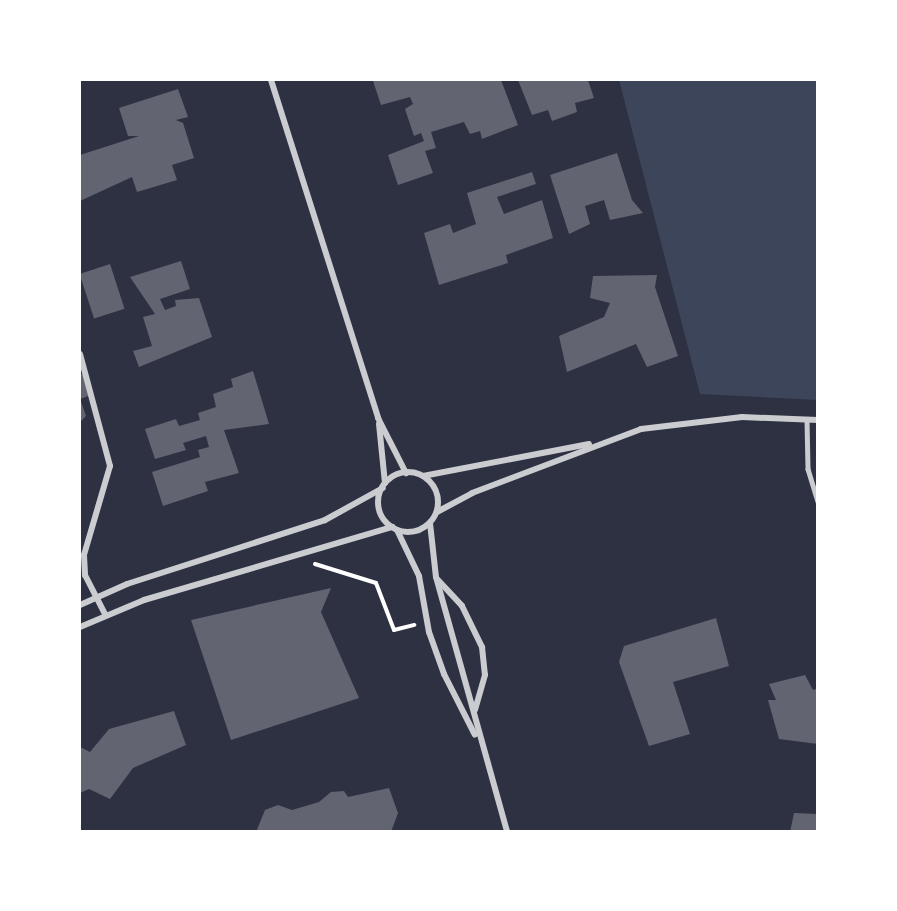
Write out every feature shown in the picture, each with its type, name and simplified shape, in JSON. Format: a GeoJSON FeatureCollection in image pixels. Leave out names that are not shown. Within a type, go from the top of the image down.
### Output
{"type":"FeatureCollection","features":[{"type":"Feature","properties":{"kind":"street"},"geometry":{"type":"LineString","coordinates":[[271,80],[378,418],[406,473]]}},
{"type":"Feature","properties":{"kind":"street"},"geometry":{"type":"LineString","coordinates":[[80,354],[110,466],[84,555],[85,574],[105,614]]}},
{"type":"Feature","properties":{"kind":"street"},"geometry":{"type":"LineString","coordinates":[[378,418],[384,485],[379,505],[420,576],[426,621],[444,674],[477,737],[507,831]]}},
{"type":"Feature","properties":{"kind":"street"},"geometry":{"type":"LineString","coordinates":[[80,605],[96,596],[325,520],[406,473],[422,476],[600,442],[678,423],[818,420]]}},
{"type":"Feature","properties":{"kind":"street"},"geometry":{"type":"LineString","coordinates":[[436,512],[600,442]]}},
{"type":"Feature","properties":{"kind":"street"},"geometry":{"type":"LineString","coordinates":[[80,627],[105,614],[309,550],[394,528],[416,531],[430,523],[436,512],[437,494],[422,476]]}},
{"type":"Feature","properties":{"kind":"street"},"geometry":{"type":"LineString","coordinates":[[430,523],[436,577],[475,710],[477,737]]}},
{"type":"Feature","properties":{"kind":"street"},"geometry":{"type":"LineString","coordinates":[[436,577],[462,606],[482,647],[485,675],[475,710]]}},
{"type":"Feature","properties":{"kind":"lane"},"geometry":{"type":"LineString","coordinates":[[807,420],[808,469],[818,501]]}},
{"type":"Feature","properties":{"kind":"path"},"geometry":{"type":"LineString","coordinates":[[309,550],[317,568],[376,583],[394,630],[426,621]]}},
{"type":"Feature","properties":{"kind":"shaded area"},"geometry":{"type":"Polygon","coordinates":[[[619,80],[817,80],[817,400],[700,394],[619,80]]]}},
{"type":"Feature","properties":{"kind":"building"},"geometry":{"type":"Polygon","coordinates":[[[501,80],[518,125],[482,139],[480,131],[470,134],[464,122],[431,132],[436,148],[425,151],[433,173],[398,185],[388,155],[424,141],[421,133],[414,136],[405,109],[413,104],[410,97],[381,105],[373,81],[501,80]]]}},
{"type":"Feature","properties":{"kind":"building"},"geometry":{"type":"Polygon","coordinates":[[[518,80],[588,80],[594,98],[575,103],[577,112],[552,121],[548,110],[532,115],[518,80]]]}},
{"type":"Feature","properties":{"kind":"building"},"geometry":{"type":"Polygon","coordinates":[[[178,89],[188,117],[176,120],[183,123],[194,158],[172,165],[177,180],[137,192],[132,177],[80,201],[80,155],[139,136],[128,136],[119,108],[178,89]]]}},
{"type":"Feature","properties":{"kind":"building"},"geometry":{"type":"Polygon","coordinates":[[[617,153],[632,200],[643,213],[610,220],[604,200],[585,206],[590,224],[569,234],[550,175],[617,153]]]}},
{"type":"Feature","properties":{"kind":"building"},"geometry":{"type":"Polygon","coordinates":[[[532,172],[536,184],[497,197],[504,214],[542,200],[553,238],[506,255],[508,263],[439,285],[424,233],[450,224],[453,233],[476,224],[467,193],[532,172]]]}},
{"type":"Feature","properties":{"kind":"building"},"geometry":{"type":"Polygon","coordinates":[[[181,261],[190,289],[160,299],[165,310],[176,306],[175,300],[199,298],[212,337],[139,367],[133,351],[152,346],[143,317],[155,314],[130,277],[181,261]]]}},
{"type":"Feature","properties":{"kind":"building"},"geometry":{"type":"Polygon","coordinates":[[[110,264],[125,309],[94,319],[80,274],[110,264]]]}},
{"type":"Feature","properties":{"kind":"building"},"geometry":{"type":"Polygon","coordinates":[[[657,275],[655,287],[678,356],[647,367],[636,344],[567,372],[559,336],[604,317],[610,303],[590,298],[593,276],[657,275]]]}},
{"type":"Feature","properties":{"kind":"building"},"geometry":{"type":"Polygon","coordinates":[[[253,371],[269,424],[224,430],[239,473],[205,482],[208,491],[163,506],[152,472],[200,457],[198,450],[209,447],[206,436],[183,443],[186,450],[155,459],[145,429],[176,419],[179,426],[200,420],[198,413],[216,407],[213,394],[233,387],[231,379],[253,371]]]}},
{"type":"Feature","properties":{"kind":"building"},"geometry":{"type":"Polygon","coordinates":[[[85,373],[91,395],[80,399],[80,375],[85,373]]]}},
{"type":"Feature","properties":{"kind":"building"},"geometry":{"type":"Polygon","coordinates":[[[80,399],[86,416],[80,422],[80,399]]]}},
{"type":"Feature","properties":{"kind":"building"},"geometry":{"type":"Polygon","coordinates":[[[331,588],[321,612],[359,698],[231,740],[191,620],[331,588]]]}},
{"type":"Feature","properties":{"kind":"building"},"geometry":{"type":"Polygon","coordinates":[[[716,618],[729,666],[673,682],[690,734],[649,746],[619,662],[624,646],[716,618]]]}},
{"type":"Feature","properties":{"kind":"building"},"geometry":{"type":"Polygon","coordinates":[[[805,675],[813,690],[818,688],[818,744],[779,739],[768,700],[776,700],[769,684],[805,675]]]}},
{"type":"Feature","properties":{"kind":"building"},"geometry":{"type":"Polygon","coordinates":[[[174,711],[186,745],[133,768],[110,799],[89,789],[80,793],[80,747],[90,752],[109,729],[174,711]]]}},
{"type":"Feature","properties":{"kind":"building"},"geometry":{"type":"Polygon","coordinates":[[[389,788],[398,813],[391,832],[256,832],[265,810],[278,805],[292,810],[319,802],[331,792],[344,791],[348,797],[389,788]]]}},
{"type":"Feature","properties":{"kind":"building"},"geometry":{"type":"Polygon","coordinates":[[[794,813],[818,814],[818,832],[790,832],[794,813]]]}}]}
